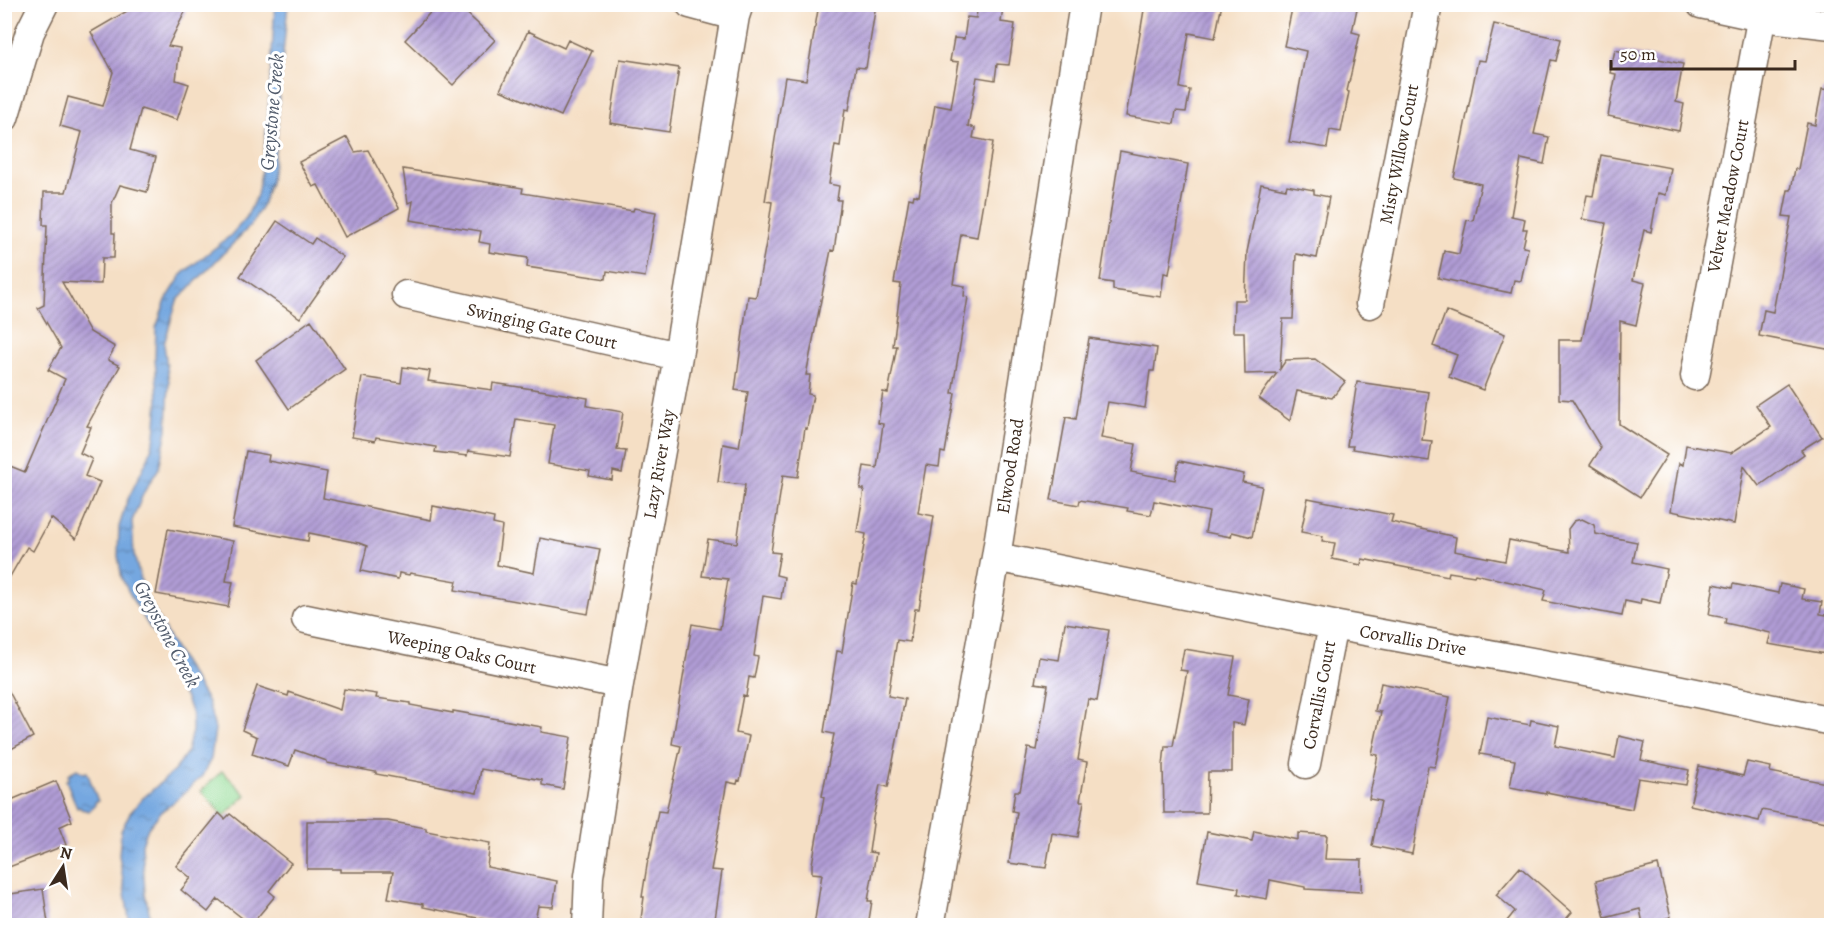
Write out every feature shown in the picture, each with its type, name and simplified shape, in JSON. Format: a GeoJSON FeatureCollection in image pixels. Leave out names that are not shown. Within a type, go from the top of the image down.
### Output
{"type":"FeatureCollection","features":[{"type":"Feature","properties":{"kind":"street"},"geometry":{"type":"LineString","coordinates":[[4,118],[30,32],[44,4]]}},
{"type":"Feature","properties":{"kind":"street"},"geometry":{"type":"LineString","coordinates":[[690,4],[737,10]]}},
{"type":"Feature","properties":{"kind":"street","name":"Elwood Road"},"geometry":{"type":"LineString","coordinates":[[930,926],[996,557],[1084,4]]}},
{"type":"Feature","properties":{"kind":"street","name":"Misty Willow Court"},"geometry":{"type":"LineString","coordinates":[[1370,304],[1428,4]]}},
{"type":"Feature","properties":{"kind":"street"},"geometry":{"type":"LineString","coordinates":[[1701,4],[1763,11],[1832,25]]}},
{"type":"Feature","properties":{"kind":"street","name":"Lazy River Way"},"geometry":{"type":"LineString","coordinates":[[587,926],[589,876],[619,684],[737,10]]}},
{"type":"Feature","properties":{"kind":"street","name":"Velvet Meadow Court"},"geometry":{"type":"LineString","coordinates":[[1695,376],[1763,11]]}},
{"type":"Feature","properties":{"kind":"street","name":"Swinging Gate Court"},"geometry":{"type":"LineString","coordinates":[[406,295],[678,356]]}},
{"type":"Feature","properties":{"kind":"street","name":"Corvallis Drive"},"geometry":{"type":"LineString","coordinates":[[996,557],[1333,625],[1667,687],[1832,722]]}},
{"type":"Feature","properties":{"kind":"street","name":"Weeping Oaks Court"},"geometry":{"type":"LineString","coordinates":[[306,619],[619,684]]}},
{"type":"Feature","properties":{"kind":"street","name":"Corvallis Court"},"geometry":{"type":"LineString","coordinates":[[1306,764],[1333,625]]}},
{"type":"Feature","properties":{"kind":"green space"},"geometry":{"type":"Polygon","coordinates":[[[222,771],[246,795],[224,816],[201,791],[222,771]]]}},
{"type":"Feature","properties":{"kind":"water","name":"Greystone Creek"},"geometry":{"type":"Polygon","coordinates":[[[275,5],[288,5],[277,138],[271,179],[263,204],[250,226],[177,301],[164,344],[169,382],[167,430],[159,468],[144,492],[132,521],[134,555],[144,592],[208,702],[215,729],[211,759],[202,776],[160,813],[148,828],[142,844],[145,893],[152,925],[130,925],[119,855],[121,831],[130,813],[142,799],[175,770],[187,752],[192,731],[192,715],[186,698],[172,677],[170,661],[122,579],[118,556],[119,527],[127,501],[149,456],[155,436],[158,399],[155,358],[156,328],[166,300],[183,273],[230,236],[246,218],[257,195],[268,114],[275,5]]]}},
{"type":"Feature","properties":{"kind":"water"},"geometry":{"type":"Polygon","coordinates":[[[77,769],[84,773],[87,772],[98,801],[89,811],[77,808],[66,780],[69,779],[68,774],[77,769]]]}},
{"type":"Feature","properties":{"kind":"building"},"geometry":{"type":"Polygon","coordinates":[[[139,4],[189,4],[168,46],[180,48],[176,80],[189,84],[177,120],[141,109],[130,150],[156,157],[147,192],[120,185],[112,203],[112,233],[115,233],[114,258],[102,258],[101,284],[62,282],[90,332],[115,347],[108,360],[120,366],[87,426],[91,427],[80,453],[92,459],[85,476],[100,482],[76,539],[51,518],[33,551],[27,547],[4,587],[4,479],[10,466],[25,472],[65,379],[48,370],[61,348],[38,308],[44,305],[47,225],[43,225],[44,192],[66,192],[82,132],[60,126],[68,97],[103,106],[113,72],[91,32],[139,4]]]}},
{"type":"Feature","properties":{"kind":"building"},"geometry":{"type":"Polygon","coordinates":[[[438,4],[457,4],[495,40],[453,85],[405,40],[438,4]]]}},
{"type":"Feature","properties":{"kind":"building"},"geometry":{"type":"Polygon","coordinates":[[[819,4],[876,4],[866,68],[856,67],[849,110],[845,109],[840,146],[835,145],[829,184],[839,186],[837,200],[841,200],[834,251],[831,250],[806,375],[810,375],[808,394],[813,395],[807,429],[805,428],[798,477],[783,475],[771,552],[780,553],[776,575],[784,577],[781,599],[763,596],[754,656],[758,657],[754,678],[749,677],[746,696],[743,695],[736,733],[749,736],[740,781],[738,780],[737,784],[727,782],[711,870],[722,871],[714,926],[640,926],[644,897],[642,897],[658,811],[666,812],[681,746],[672,744],[692,624],[720,629],[728,579],[702,576],[708,539],[737,543],[745,485],[718,482],[723,444],[739,447],[748,392],[735,390],[748,296],[756,297],[766,243],[772,202],[765,201],[785,77],[806,80],[819,4]]]}},
{"type":"Feature","properties":{"kind":"building"},"geometry":{"type":"Polygon","coordinates":[[[978,4],[1003,7],[1001,22],[1015,24],[1009,65],[997,64],[995,80],[977,77],[968,126],[975,128],[973,138],[993,142],[977,237],[961,234],[953,284],[965,286],[964,296],[968,297],[952,393],[955,393],[945,453],[941,452],[939,467],[926,465],[918,513],[934,516],[919,609],[915,609],[910,642],[897,640],[888,696],[905,699],[888,787],[880,785],[872,823],[869,852],[876,853],[868,901],[872,901],[868,926],[814,926],[822,874],[812,873],[812,864],[834,734],[824,732],[837,651],[842,652],[853,583],[857,584],[866,534],[857,532],[864,489],[860,489],[864,466],[877,468],[883,424],[878,423],[883,392],[888,393],[897,346],[893,346],[901,284],[894,283],[909,198],[913,199],[914,195],[919,196],[935,105],[951,108],[959,62],[950,61],[954,38],[964,39],[967,17],[976,18],[978,4]]]}},
{"type":"Feature","properties":{"kind":"building"},"geometry":{"type":"Polygon","coordinates":[[[1145,4],[1222,4],[1215,38],[1189,33],[1180,88],[1190,90],[1186,112],[1176,111],[1174,124],[1126,116],[1145,4]]]}},
{"type":"Feature","properties":{"kind":"building"},"geometry":{"type":"Polygon","coordinates":[[[1293,4],[1358,4],[1352,32],[1360,34],[1347,91],[1349,92],[1341,132],[1330,130],[1327,148],[1289,142],[1306,51],[1284,46],[1293,4]]]}},
{"type":"Feature","properties":{"kind":"building"},"geometry":{"type":"Polygon","coordinates":[[[1494,24],[1561,39],[1556,61],[1551,60],[1534,134],[1549,137],[1544,164],[1521,159],[1511,216],[1525,219],[1523,229],[1527,229],[1523,247],[1528,248],[1521,281],[1514,280],[1511,293],[1438,278],[1444,251],[1459,254],[1467,220],[1473,221],[1481,184],[1454,178],[1478,60],[1485,61],[1494,24]]]}},
{"type":"Feature","properties":{"kind":"building"},"geometry":{"type":"Polygon","coordinates":[[[528,31],[564,48],[568,40],[592,51],[561,116],[500,90],[528,31]]]}},
{"type":"Feature","properties":{"kind":"building"},"geometry":{"type":"Polygon","coordinates":[[[1615,50],[1683,64],[1676,102],[1684,104],[1679,131],[1608,116],[1616,74],[1610,73],[1615,50]]]}},
{"type":"Feature","properties":{"kind":"building"},"geometry":{"type":"Polygon","coordinates":[[[620,59],[679,68],[669,132],[610,123],[620,59]]]}},
{"type":"Feature","properties":{"kind":"building"},"geometry":{"type":"Polygon","coordinates":[[[1822,89],[1832,90],[1832,350],[1759,336],[1764,310],[1773,312],[1791,217],[1783,216],[1788,190],[1791,190],[1795,169],[1798,169],[1807,123],[1815,125],[1822,89]]]}},
{"type":"Feature","properties":{"kind":"building"},"geometry":{"type":"Polygon","coordinates":[[[347,137],[355,152],[368,150],[399,208],[345,237],[318,185],[313,187],[299,162],[347,137]]]}},
{"type":"Feature","properties":{"kind":"building"},"geometry":{"type":"Polygon","coordinates":[[[1120,151],[1188,164],[1169,274],[1164,273],[1161,297],[1113,290],[1113,283],[1100,281],[1120,151]]]}},
{"type":"Feature","properties":{"kind":"building"},"geometry":{"type":"Polygon","coordinates":[[[1601,155],[1671,168],[1666,195],[1658,193],[1651,232],[1644,230],[1633,280],[1645,283],[1636,325],[1620,321],[1619,424],[1667,455],[1640,497],[1590,465],[1601,448],[1572,400],[1559,399],[1559,340],[1582,340],[1606,223],[1582,219],[1587,195],[1593,196],[1601,155]]]}},
{"type":"Feature","properties":{"kind":"building"},"geometry":{"type":"Polygon","coordinates":[[[403,169],[523,188],[522,193],[633,211],[634,208],[656,212],[645,277],[607,271],[606,279],[527,267],[528,258],[489,252],[490,244],[479,242],[481,231],[410,220],[413,201],[408,203],[403,169]]]}},
{"type":"Feature","properties":{"kind":"building"},"geometry":{"type":"Polygon","coordinates":[[[1261,184],[1286,189],[1287,185],[1314,190],[1314,194],[1329,197],[1317,258],[1296,254],[1293,319],[1283,319],[1280,369],[1286,360],[1315,359],[1345,382],[1332,398],[1297,391],[1290,421],[1259,398],[1277,373],[1245,374],[1244,332],[1233,332],[1234,300],[1245,300],[1247,252],[1261,184]]]}},
{"type":"Feature","properties":{"kind":"building"},"geometry":{"type":"Polygon","coordinates":[[[277,221],[311,244],[315,238],[343,257],[300,318],[240,276],[277,221]]]}},
{"type":"Feature","properties":{"kind":"building"},"geometry":{"type":"Polygon","coordinates":[[[1446,311],[1505,334],[1483,390],[1449,377],[1457,355],[1433,346],[1446,311]]]}},
{"type":"Feature","properties":{"kind":"building"},"geometry":{"type":"Polygon","coordinates":[[[311,320],[345,369],[289,409],[256,360],[311,320]]]}},
{"type":"Feature","properties":{"kind":"building"},"geometry":{"type":"Polygon","coordinates":[[[1089,338],[1157,348],[1154,371],[1150,371],[1145,408],[1108,402],[1101,438],[1136,444],[1131,472],[1175,480],[1179,461],[1244,474],[1242,482],[1262,486],[1252,537],[1232,532],[1231,537],[1205,532],[1209,512],[1154,501],[1151,515],[1127,511],[1128,508],[1080,500],[1079,505],[1051,500],[1066,417],[1076,419],[1089,338]]]}},
{"type":"Feature","properties":{"kind":"building"},"geometry":{"type":"Polygon","coordinates":[[[403,367],[430,371],[428,381],[492,390],[493,383],[546,391],[588,398],[587,406],[623,412],[617,450],[626,451],[622,473],[613,471],[612,480],[589,476],[590,471],[548,464],[554,425],[516,419],[510,457],[468,451],[467,456],[435,452],[436,447],[376,437],[375,441],[352,437],[362,377],[401,383],[403,367]]]}},
{"type":"Feature","properties":{"kind":"building"},"geometry":{"type":"Polygon","coordinates":[[[1357,382],[1429,392],[1422,440],[1432,441],[1429,461],[1352,449],[1353,446],[1347,446],[1357,382]]]}},
{"type":"Feature","properties":{"kind":"building"},"geometry":{"type":"Polygon","coordinates":[[[1787,384],[1822,437],[1801,450],[1804,454],[1759,486],[1744,466],[1734,524],[1671,511],[1679,463],[1683,465],[1686,445],[1731,453],[1771,427],[1756,405],[1787,384]]]}},
{"type":"Feature","properties":{"kind":"building"},"geometry":{"type":"Polygon","coordinates":[[[246,451],[269,455],[268,461],[327,472],[323,498],[431,520],[433,506],[494,518],[493,524],[502,526],[497,565],[534,573],[540,538],[600,549],[588,614],[455,590],[457,581],[410,573],[409,575],[399,573],[398,579],[361,571],[367,546],[359,543],[309,533],[308,541],[232,527],[246,451]]]}},
{"type":"Feature","properties":{"kind":"building"},"geometry":{"type":"Polygon","coordinates":[[[1308,498],[1393,515],[1391,522],[1456,537],[1454,551],[1505,561],[1509,540],[1569,552],[1568,529],[1574,521],[1582,519],[1594,525],[1596,534],[1637,542],[1633,562],[1667,569],[1660,603],[1641,599],[1640,604],[1625,601],[1622,616],[1543,601],[1546,590],[1475,574],[1474,576],[1449,572],[1448,576],[1362,559],[1361,565],[1332,559],[1335,543],[1322,541],[1323,536],[1301,532],[1308,498]]]}},
{"type":"Feature","properties":{"kind":"building"},"geometry":{"type":"Polygon","coordinates":[[[168,529],[233,541],[226,581],[233,582],[228,607],[156,594],[168,529]]]}},
{"type":"Feature","properties":{"kind":"building"},"geometry":{"type":"Polygon","coordinates":[[[1714,584],[1732,588],[1733,584],[1778,593],[1780,584],[1804,589],[1802,599],[1822,602],[1820,614],[1832,616],[1832,655],[1768,644],[1771,633],[1725,623],[1726,618],[1709,615],[1714,584]]]}},
{"type":"Feature","properties":{"kind":"building"},"geometry":{"type":"Polygon","coordinates":[[[1065,623],[1109,630],[1097,701],[1088,699],[1078,760],[1087,762],[1080,801],[1084,801],[1078,837],[1052,833],[1046,868],[1009,863],[1017,812],[1012,811],[1015,791],[1020,791],[1028,748],[1037,750],[1048,685],[1035,683],[1039,657],[1059,660],[1065,623]]]}},
{"type":"Feature","properties":{"kind":"building"},"geometry":{"type":"Polygon","coordinates":[[[1184,649],[1235,657],[1228,695],[1249,699],[1244,725],[1232,723],[1232,772],[1208,772],[1207,813],[1164,813],[1165,746],[1173,746],[1187,671],[1180,670],[1184,649]]]}},
{"type":"Feature","properties":{"kind":"building"},"geometry":{"type":"Polygon","coordinates":[[[4,682],[33,737],[4,753],[4,682]]]}},
{"type":"Feature","properties":{"kind":"building"},"geometry":{"type":"Polygon","coordinates":[[[1381,683],[1450,697],[1435,767],[1428,766],[1412,854],[1372,846],[1381,801],[1369,799],[1378,755],[1372,754],[1381,712],[1375,711],[1381,683]]]}},
{"type":"Feature","properties":{"kind":"building"},"geometry":{"type":"Polygon","coordinates":[[[257,686],[288,696],[289,692],[340,710],[344,689],[377,694],[376,698],[410,703],[410,705],[542,727],[541,732],[571,737],[563,789],[542,785],[542,780],[481,769],[477,793],[327,763],[327,761],[295,750],[289,766],[252,754],[257,737],[242,730],[257,686]]]}},
{"type":"Feature","properties":{"kind":"building"},"geometry":{"type":"Polygon","coordinates":[[[1487,717],[1530,725],[1531,720],[1559,726],[1555,746],[1615,758],[1619,736],[1645,742],[1641,760],[1689,770],[1686,785],[1638,778],[1632,809],[1510,787],[1515,760],[1480,754],[1487,717]]]}},
{"type":"Feature","properties":{"kind":"building"},"geometry":{"type":"Polygon","coordinates":[[[1747,762],[1771,767],[1770,772],[1832,784],[1832,823],[1762,810],[1759,821],[1690,805],[1699,766],[1743,776],[1747,762]]]}},
{"type":"Feature","properties":{"kind":"building"},"geometry":{"type":"Polygon","coordinates":[[[56,781],[72,821],[59,827],[66,845],[4,869],[4,803],[56,781]]]}},
{"type":"Feature","properties":{"kind":"building"},"geometry":{"type":"Polygon","coordinates":[[[219,813],[225,819],[230,814],[291,863],[269,891],[275,896],[251,925],[218,899],[208,912],[181,890],[191,878],[176,866],[219,813]]]}},
{"type":"Feature","properties":{"kind":"building"},"geometry":{"type":"Polygon","coordinates":[[[307,821],[388,821],[490,843],[487,867],[557,881],[553,907],[538,906],[534,925],[508,920],[507,924],[388,898],[393,872],[340,872],[340,869],[307,869],[307,821]]]}},
{"type":"Feature","properties":{"kind":"building"},"geometry":{"type":"Polygon","coordinates":[[[1254,831],[1298,840],[1298,833],[1327,835],[1325,859],[1362,860],[1361,892],[1305,889],[1305,887],[1270,880],[1267,899],[1238,894],[1239,888],[1198,881],[1207,832],[1252,841],[1254,831]]]}},
{"type":"Feature","properties":{"kind":"building"},"geometry":{"type":"Polygon","coordinates":[[[1658,865],[1671,917],[1643,924],[1640,909],[1605,918],[1596,881],[1658,865]]]}},
{"type":"Feature","properties":{"kind":"building"},"geometry":{"type":"Polygon","coordinates":[[[1520,867],[1572,912],[1560,926],[1503,926],[1515,911],[1496,895],[1520,867]]]}},
{"type":"Feature","properties":{"kind":"building"},"geometry":{"type":"Polygon","coordinates":[[[43,889],[48,923],[36,926],[4,926],[4,895],[43,889]]]}}]}
